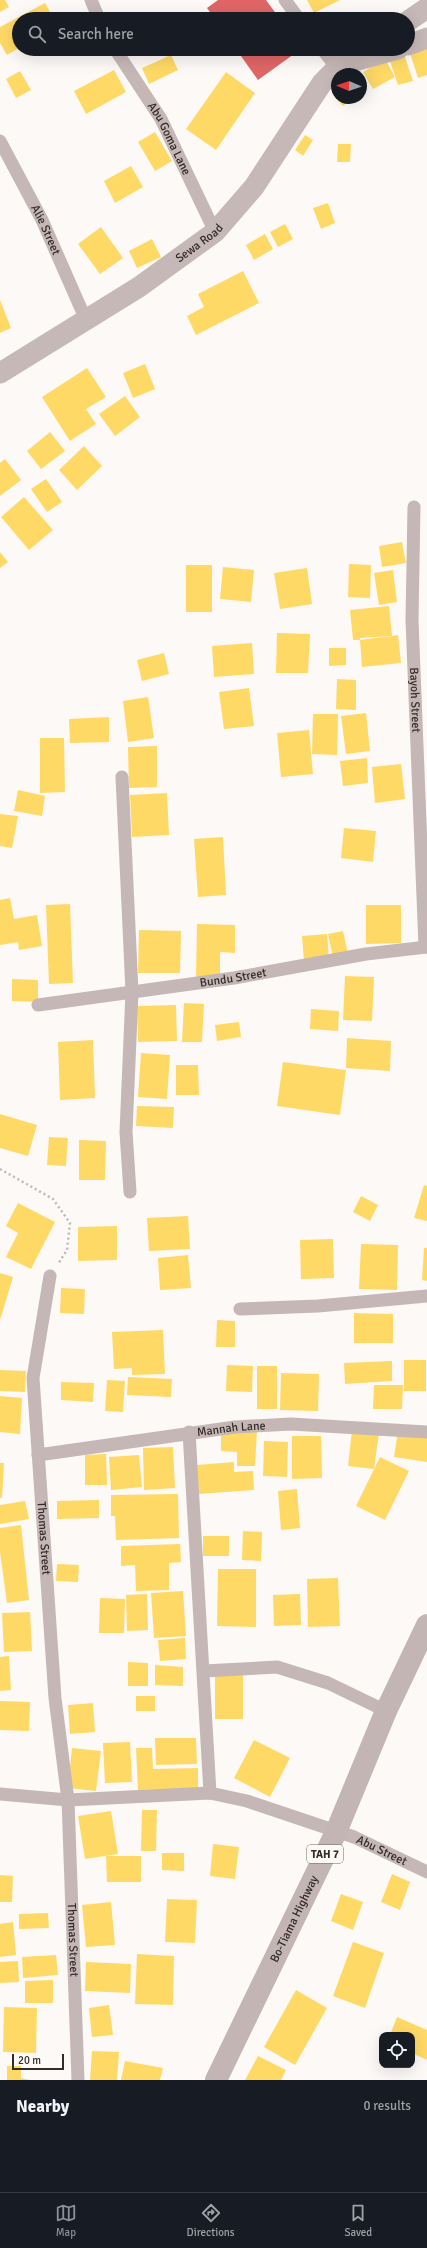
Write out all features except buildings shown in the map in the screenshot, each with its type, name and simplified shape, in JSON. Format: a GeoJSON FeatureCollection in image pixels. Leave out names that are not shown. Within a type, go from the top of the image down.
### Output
{"type":"FeatureCollection","features":[{"type":"Feature","properties":{"kind":"highway","name":"Bo-Tiama Highway"},"geometry":{"type":"LineString","coordinates":[[216,2080],[336,1832],[386,1711],[427,1625]]}},
{"type":"Feature","properties":{"kind":"main road"},"geometry":{"type":"LineString","coordinates":[[415,16],[427,8]]}},
{"type":"Feature","properties":{"kind":"main road"},"geometry":{"type":"LineString","coordinates":[[415,42],[427,38]]}},
{"type":"Feature","properties":{"kind":"main road","name":"Sewa Road"},"geometry":{"type":"LineString","coordinates":[[0,373],[139,287],[215,232],[254,187],[322,83],[343,65],[357,56]]}},
{"type":"Feature","properties":{"kind":"main road"},"geometry":{"type":"LineString","coordinates":[[343,65],[374,56]]}},
{"type":"Feature","properties":{"kind":"street"},"geometry":{"type":"LineString","coordinates":[[91,0],[96,12]]}},
{"type":"Feature","properties":{"kind":"street"},"geometry":{"type":"LineString","coordinates":[[285,0],[294,12]]}},
{"type":"Feature","properties":{"kind":"street","name":"Abu Goma Lane"},"geometry":{"type":"LineString","coordinates":[[120,56],[161,119],[215,232]]}},
{"type":"Feature","properties":{"kind":"street"},"geometry":{"type":"LineString","coordinates":[[331,56],[343,65]]}},
{"type":"Feature","properties":{"kind":"street","name":"Alie Street"},"geometry":{"type":"LineString","coordinates":[[0,141],[42,220],[86,320]]}},
{"type":"Feature","properties":{"kind":"street","name":"Bayoh Street"},"geometry":{"type":"LineString","coordinates":[[414,507],[412,620],[426,947]]}},
{"type":"Feature","properties":{"kind":"street"},"geometry":{"type":"LineString","coordinates":[[122,777],[132,992],[126,1132],[130,1192]]}},
{"type":"Feature","properties":{"kind":"street","name":"Bundu Street"},"geometry":{"type":"LineString","coordinates":[[38,1005],[234,978],[366,954],[426,947]]}},
{"type":"Feature","properties":{"kind":"street","name":"Thomas Street"},"geometry":{"type":"LineString","coordinates":[[50,1276],[33,1378],[55,1698],[68,1800],[78,2080]]}},
{"type":"Feature","properties":{"kind":"street"},"geometry":{"type":"LineString","coordinates":[[240,1310],[318,1306],[427,1296]]}},
{"type":"Feature","properties":{"kind":"street","name":"Mannah Lane"},"geometry":{"type":"LineString","coordinates":[[38,1455],[190,1432],[235,1427],[290,1424],[427,1432]]}},
{"type":"Feature","properties":{"kind":"street"},"geometry":{"type":"LineString","coordinates":[[190,1432],[210,1793]]}},
{"type":"Feature","properties":{"kind":"street"},"geometry":{"type":"LineString","coordinates":[[204,1671],[277,1667],[328,1682],[386,1711]]}},
{"type":"Feature","properties":{"kind":"street"},"geometry":{"type":"LineString","coordinates":[[0,1794],[68,1800],[210,1793],[247,1801],[336,1832]]}},
{"type":"Feature","properties":{"kind":"street","name":"Abu Street"},"geometry":{"type":"LineString","coordinates":[[336,1832],[354,1837],[427,1872]]}},
{"type":"Feature","properties":{"kind":"path"},"geometry":{"type":"LineString","coordinates":[[0,1169],[53,1199],[70,1223],[67,1250],[50,1276]]}}]}
